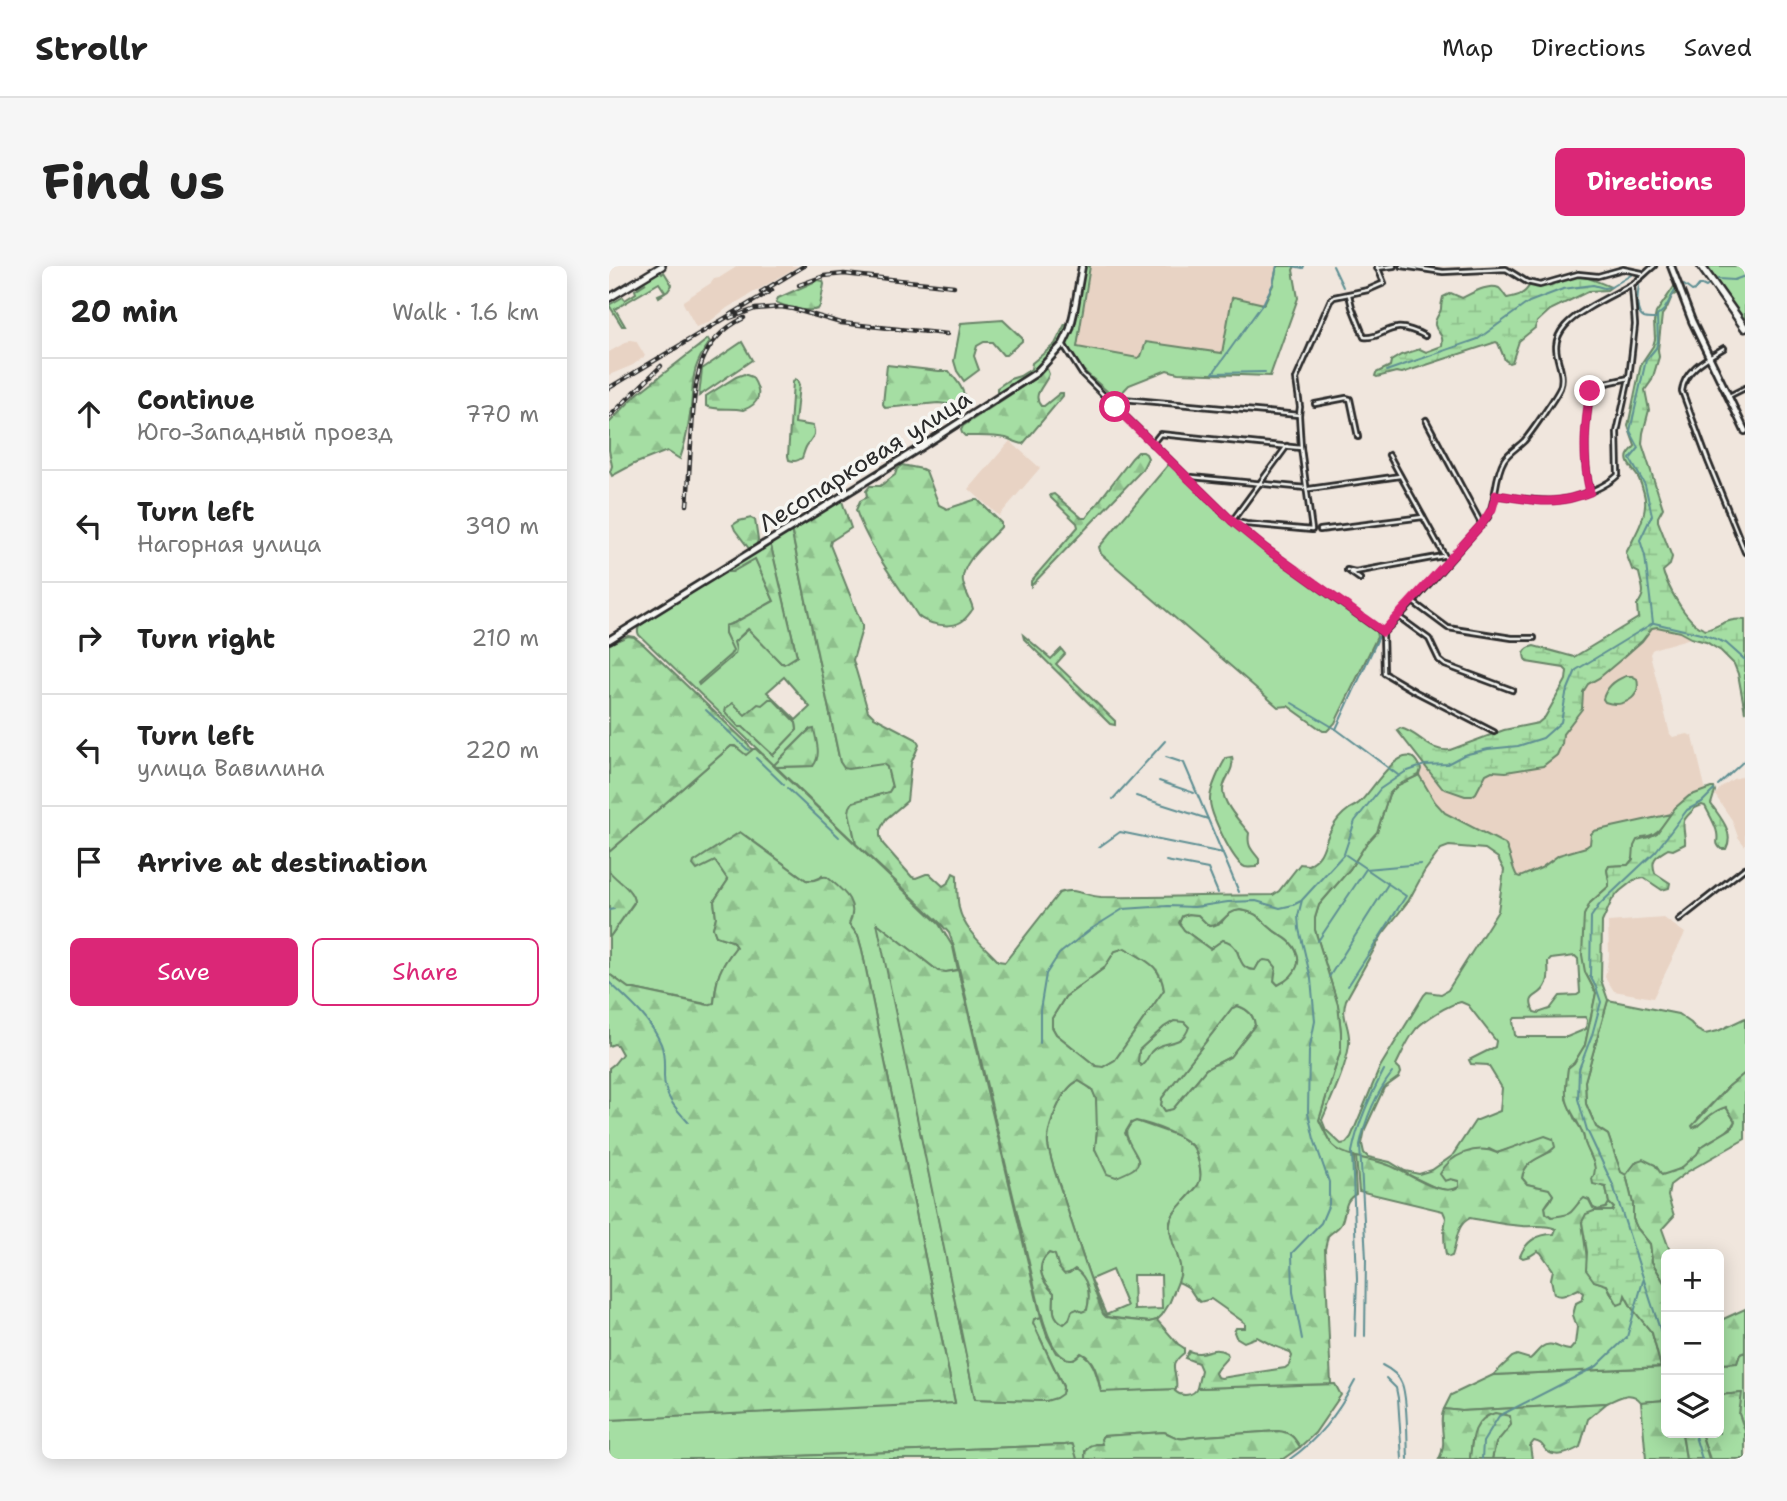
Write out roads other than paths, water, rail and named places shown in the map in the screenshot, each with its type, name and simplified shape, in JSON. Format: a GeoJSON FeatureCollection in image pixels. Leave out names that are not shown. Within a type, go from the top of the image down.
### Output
{"type":"FeatureCollection","features":[{"type":"Feature","properties":{"kind":"highway"},"geometry":{"type":"LineString","coordinates":[[1701,266],[1745,328]]}},
{"type":"Feature","properties":{"kind":"main road"},"geometry":{"type":"LineString","coordinates":[[609,298],[662,266]]}},
{"type":"Feature","properties":{"kind":"street","name":"Лесопарковая улица"},"geometry":{"type":"LineString","coordinates":[[609,640],[1036,373],[1063,344],[1070,329],[1082,266]]}},
{"type":"Feature","properties":{"kind":"street"},"geometry":{"type":"LineString","coordinates":[[1232,521],[1312,530],[1301,448],[1296,379],[1330,301],[1334,297],[1349,295],[1384,283],[1377,267],[1394,266]]}},
{"type":"Feature","properties":{"kind":"street"},"geometry":{"type":"LineString","coordinates":[[1402,266],[1443,272],[1506,268],[1527,282],[1540,285],[1578,274],[1598,276],[1623,269],[1643,274]]}},
{"type":"Feature","properties":{"kind":"street"},"geometry":{"type":"LineString","coordinates":[[1464,266],[1465,272]]}},
{"type":"Feature","properties":{"kind":"street"},"geometry":{"type":"LineString","coordinates":[[1494,732],[1384,673],[1383,632],[1413,602],[1492,509],[1500,470],[1505,460],[1524,440],[1560,388],[1561,376],[1556,349],[1564,327],[1571,320],[1632,285],[1654,266]]}},
{"type":"Feature","properties":{"kind":"street"},"geometry":{"type":"LineString","coordinates":[[1671,266],[1692,321],[1745,431]]}},
{"type":"Feature","properties":{"kind":"street"},"geometry":{"type":"LineString","coordinates":[[1496,495],[1550,502],[1575,498],[1612,481],[1618,475],[1617,432],[1629,378],[1635,325],[1632,285]]}},
{"type":"Feature","properties":{"kind":"street"},"geometry":{"type":"LineString","coordinates":[[1349,295],[1364,337],[1376,336],[1398,327],[1420,332],[1425,336]]}},
{"type":"Feature","properties":{"kind":"street"},"geometry":{"type":"LineString","coordinates":[[1063,344],[1082,374],[1232,521],[1265,548],[1383,632]]}},
{"type":"Feature","properties":{"kind":"street"},"geometry":{"type":"LineString","coordinates":[[1724,348],[1687,376],[1682,391],[1707,461],[1745,552]]}},
{"type":"Feature","properties":{"kind":"street"},"geometry":{"type":"LineString","coordinates":[[1590,492],[1584,458],[1591,388],[1629,378]]}},
{"type":"Feature","properties":{"kind":"street"},"geometry":{"type":"LineString","coordinates":[[1728,397],[1745,388]]}},
{"type":"Feature","properties":{"kind":"street"},"geometry":{"type":"LineString","coordinates":[[1315,404],[1348,398],[1358,437]]}},
{"type":"Feature","properties":{"kind":"street"},"geometry":{"type":"LineString","coordinates":[[1115,407],[1123,400],[1299,415]]}},
{"type":"Feature","properties":{"kind":"street"},"geometry":{"type":"LineString","coordinates":[[1426,420],[1482,524]]}},
{"type":"Feature","properties":{"kind":"street"},"geometry":{"type":"LineString","coordinates":[[1152,444],[1160,434],[1301,448]]}},
{"type":"Feature","properties":{"kind":"street"},"geometry":{"type":"LineString","coordinates":[[1232,521],[1287,446]]}},
{"type":"Feature","properties":{"kind":"street"},"geometry":{"type":"LineString","coordinates":[[1389,456],[1448,562]]}},
{"type":"Feature","properties":{"kind":"street"},"geometry":{"type":"LineString","coordinates":[[1189,479],[1192,477],[1308,488],[1400,476]]}},
{"type":"Feature","properties":{"kind":"street"},"geometry":{"type":"LineString","coordinates":[[1320,530],[1423,517]]}},
{"type":"Feature","properties":{"kind":"street"},"geometry":{"type":"LineString","coordinates":[[1360,579],[1347,570],[1355,572],[1445,555]]}},
{"type":"Feature","properties":{"kind":"street"},"geometry":{"type":"LineString","coordinates":[[1413,602],[1448,628],[1512,638],[1534,638]]}},
{"type":"Feature","properties":{"kind":"street"},"geometry":{"type":"LineString","coordinates":[[1398,616],[1429,639],[1439,660],[1445,665],[1511,690]]}},
{"type":"Feature","properties":{"kind":"street"},"geometry":{"type":"LineString","coordinates":[[1679,920],[1745,868]]}},
{"type":"Feature","properties":{"kind":"waterway"},"geometry":{"type":"LineString","coordinates":[[1265,372],[1213,373],[1264,302],[1273,284],[1277,266]]}},
{"type":"Feature","properties":{"kind":"waterway"},"geometry":{"type":"LineString","coordinates":[[1292,266],[1304,266]]}},
{"type":"Feature","properties":{"kind":"waterway"},"geometry":{"type":"LineString","coordinates":[[1333,266],[1343,287]]}},
{"type":"Feature","properties":{"kind":"waterway"},"geometry":{"type":"LineString","coordinates":[[1386,371],[1478,339],[1529,302],[1563,289],[1593,285],[1611,287],[1631,275]]}},
{"type":"Feature","properties":{"kind":"waterway"},"geometry":{"type":"LineString","coordinates":[[1718,279],[1734,280],[1745,276]]}},
{"type":"Feature","properties":{"kind":"waterway"},"geometry":{"type":"LineString","coordinates":[[1684,285],[1692,291],[1699,285],[1706,287],[1710,284]]}},
{"type":"Feature","properties":{"kind":"waterway"},"geometry":{"type":"LineString","coordinates":[[1639,285],[1639,312],[1645,318],[1656,319]]}},
{"type":"Feature","properties":{"kind":"waterway"},"geometry":{"type":"LineString","coordinates":[[1302,1339],[1293,1292],[1292,1253],[1321,1223],[1329,1204],[1329,1182],[1308,1113],[1309,1051],[1315,1021],[1311,979],[1299,929],[1298,916],[1302,900],[1344,854],[1355,821],[1380,789],[1405,772],[1425,765],[1447,764],[1464,755],[1518,746],[1543,738],[1561,722],[1566,694],[1576,670],[1653,623],[1645,556],[1640,540],[1652,515],[1645,485],[1630,459],[1639,448],[1630,431],[1646,360],[1658,341],[1657,316],[1664,310],[1676,289]]}},
{"type":"Feature","properties":{"kind":"waterway"},"geometry":{"type":"LineString","coordinates":[[1654,623],[1726,643],[1745,660]]}},
{"type":"Feature","properties":{"kind":"waterway"},"geometry":{"type":"LineString","coordinates":[[1336,729],[1380,634]]}},
{"type":"Feature","properties":{"kind":"waterway"},"geometry":{"type":"LineString","coordinates":[[1292,703],[1336,729],[1398,775]]}},
{"type":"Feature","properties":{"kind":"waterway"},"geometry":{"type":"LineString","coordinates":[[706,710],[748,750]]}},
{"type":"Feature","properties":{"kind":"waterway"},"geometry":{"type":"LineString","coordinates":[[1113,799],[1165,741]]}},
{"type":"Feature","properties":{"kind":"waterway"},"geometry":{"type":"LineString","coordinates":[[1166,757],[1184,763],[1239,892]]}},
{"type":"Feature","properties":{"kind":"waterway"},"geometry":{"type":"LineString","coordinates":[[756,758],[784,785]]}},
{"type":"Feature","properties":{"kind":"waterway"},"geometry":{"type":"LineString","coordinates":[[1718,785],[1745,760]]}},
{"type":"Feature","properties":{"kind":"waterway"},"geometry":{"type":"LineString","coordinates":[[1159,781],[1194,793]]}},
{"type":"Feature","properties":{"kind":"waterway"},"geometry":{"type":"LineString","coordinates":[[787,788],[839,837]]}},
{"type":"Feature","properties":{"kind":"waterway"},"geometry":{"type":"LineString","coordinates":[[1661,1333],[1613,1185],[1587,1130],[1578,1099],[1579,1069],[1601,1002],[1590,976],[1591,917],[1600,904],[1656,851],[1687,810],[1702,802],[1714,790]]}},
{"type":"Feature","properties":{"kind":"waterway"},"geometry":{"type":"LineString","coordinates":[[1136,796],[1208,819]]}},
{"type":"Feature","properties":{"kind":"waterway"},"geometry":{"type":"LineString","coordinates":[[1099,847],[1120,832],[1223,853]]}},
{"type":"Feature","properties":{"kind":"waterway"},"geometry":{"type":"LineString","coordinates":[[1346,855],[1406,896],[1348,986]]}},
{"type":"Feature","properties":{"kind":"waterway"},"geometry":{"type":"LineString","coordinates":[[1166,861],[1208,869],[1218,893]]}},
{"type":"Feature","properties":{"kind":"waterway"},"geometry":{"type":"LineString","coordinates":[[1318,941],[1366,869],[1421,864]]}},
{"type":"Feature","properties":{"kind":"waterway"},"geometry":{"type":"LineString","coordinates":[[1329,977],[1388,884]]}},
{"type":"Feature","properties":{"kind":"waterway"},"geometry":{"type":"LineString","coordinates":[[1040,1043],[1040,1010],[1046,974],[1059,954],[1123,909],[1194,907],[1256,901],[1280,908],[1301,901]]}},
{"type":"Feature","properties":{"kind":"waterway"},"geometry":{"type":"LineString","coordinates":[[609,910],[614,909]]}},
{"type":"Feature","properties":{"kind":"waterway"},"geometry":{"type":"LineString","coordinates":[[609,982],[651,1026],[663,1051],[664,1083],[668,1096],[688,1122]]}},
{"type":"Feature","properties":{"kind":"waterway"},"geometry":{"type":"LineString","coordinates":[[1355,1336],[1357,1279],[1352,1152],[1365,1110],[1384,1070]]}},
{"type":"Feature","properties":{"kind":"waterway"},"geometry":{"type":"LineString","coordinates":[[1365,1336],[1366,1259],[1360,1145],[1372,1108],[1392,1073]]}},
{"type":"Feature","properties":{"kind":"waterway"},"geometry":{"type":"LineString","coordinates":[[1482,1459],[1483,1442],[1499,1416],[1597,1366],[1627,1337],[1643,1281]]}},
{"type":"Feature","properties":{"kind":"waterway"},"geometry":{"type":"LineString","coordinates":[[1382,1365],[1399,1378],[1404,1391],[1408,1459]]}},
{"type":"Feature","properties":{"kind":"waterway"},"geometry":{"type":"LineString","coordinates":[[1386,1378],[1396,1388],[1398,1398],[1402,1459]]}},
{"type":"Feature","properties":{"kind":"waterway"},"geometry":{"type":"LineString","coordinates":[[1290,1459],[1310,1443],[1327,1424],[1355,1381]]}},
{"type":"Feature","properties":{"kind":"waterway"},"geometry":{"type":"LineString","coordinates":[[1696,1438],[1702,1459]]}},
{"type":"Feature","properties":{"kind":"railway"},"geometry":{"type":"LineString","coordinates":[[761,292],[804,266]]}},
{"type":"Feature","properties":{"kind":"railway"},"geometry":{"type":"LineString","coordinates":[[799,285],[824,276],[844,274],[954,286]]}},
{"type":"Feature","properties":{"kind":"railway"},"geometry":{"type":"LineString","coordinates":[[609,388],[772,290]]}},
{"type":"Feature","properties":{"kind":"railway"},"geometry":{"type":"LineString","coordinates":[[730,318],[755,309],[781,307],[841,323],[947,334]]}},
{"type":"Feature","properties":{"kind":"railway"},"geometry":{"type":"LineString","coordinates":[[687,505],[695,395],[701,364],[716,338],[744,318]]}},
{"type":"Feature","properties":{"kind":"railway"},"geometry":{"type":"LineString","coordinates":[[609,417],[661,366]]}}]}
